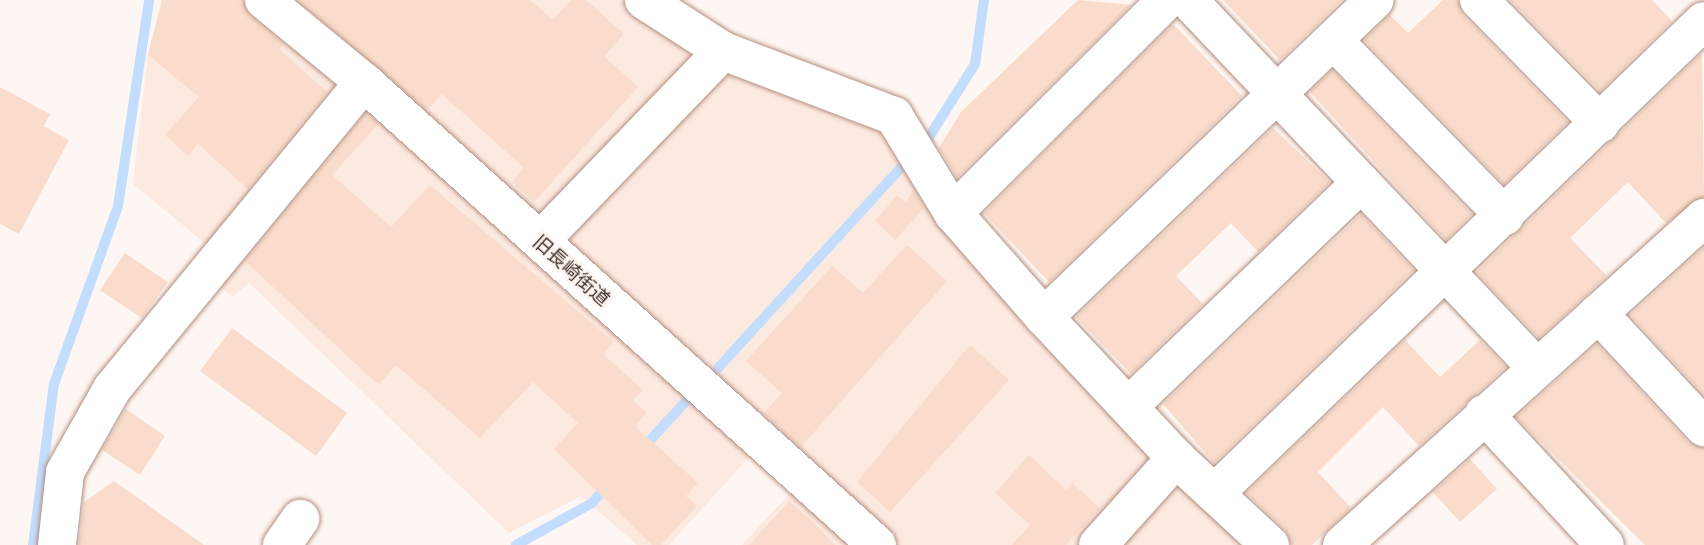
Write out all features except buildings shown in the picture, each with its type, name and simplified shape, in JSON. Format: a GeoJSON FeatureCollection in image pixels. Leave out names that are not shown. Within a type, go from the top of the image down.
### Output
{"type":"FeatureCollection","features":[{"type":"Feature","properties":{"kind":"street","name":"旧長崎街道"},"geometry":{"type":"LineString","coordinates":[[264,0],[364,82],[877,545]]}},
{"type":"Feature","properties":{"kind":"street"},"geometry":{"type":"LineString","coordinates":[[644,0],[723,51],[894,116],[953,213],[1044,317],[1176,458],[1218,490],[1270,545]]}},
{"type":"Feature","properties":{"kind":"street"},"geometry":{"type":"LineString","coordinates":[[953,213],[1167,0]]}},
{"type":"Feature","properties":{"kind":"street"},"geometry":{"type":"LineString","coordinates":[[1188,0],[1536,367]]}},
{"type":"Feature","properties":{"kind":"street"},"geometry":{"type":"LineString","coordinates":[[1044,317],[1374,0]]}},
{"type":"Feature","properties":{"kind":"street"},"geometry":{"type":"LineString","coordinates":[[1479,0],[1600,123]]}},
{"type":"Feature","properties":{"kind":"street"},"geometry":{"type":"LineString","coordinates":[[1218,490],[1447,273],[1704,21],[1681,0]]}},
{"type":"Feature","properties":{"kind":"street"},"geometry":{"type":"LineString","coordinates":[[1333,40],[1505,216]]}},
{"type":"Feature","properties":{"kind":"street"},"geometry":{"type":"LineString","coordinates":[[540,241],[723,51]]}},
{"type":"Feature","properties":{"kind":"street"},"geometry":{"type":"LineString","coordinates":[[57,545],[65,472],[112,389],[364,82]]}},
{"type":"Feature","properties":{"kind":"street"},"geometry":{"type":"LineString","coordinates":[[1129,406],[1361,183]]}},
{"type":"Feature","properties":{"kind":"street"},"geometry":{"type":"LineString","coordinates":[[1342,545],[1704,218]]}},
{"type":"Feature","properties":{"kind":"street"},"geometry":{"type":"LineString","coordinates":[[1598,313],[1704,427]]}},
{"type":"Feature","properties":{"kind":"street"},"geometry":{"type":"LineString","coordinates":[[1485,414],[1605,545]]}},
{"type":"Feature","properties":{"kind":"street"},"geometry":{"type":"LineString","coordinates":[[1098,545],[1176,458]]}},
{"type":"Feature","properties":{"kind":"shaded area"},"geometry":{"type":"Polygon","coordinates":[[[162,0],[620,0],[689,54],[886,133],[1250,545],[742,545],[792,491],[752,454],[669,545],[637,545],[581,496],[509,533],[249,283],[232,297],[199,268],[212,249],[133,184],[148,55],[162,0]]]}},
{"type":"Feature","properties":{"kind":"waterway"},"geometry":{"type":"LineString","coordinates":[[33,545],[54,384],[118,206],[149,0]]}},
{"type":"Feature","properties":{"kind":"waterway"},"geometry":{"type":"LineString","coordinates":[[718,368],[929,137],[975,64],[984,0]]}},
{"type":"Feature","properties":{"kind":"waterway"},"geometry":{"type":"LineString","coordinates":[[642,449],[687,400]]}},
{"type":"Feature","properties":{"kind":"waterway"},"geometry":{"type":"LineString","coordinates":[[516,545],[592,503],[609,484]]}}]}
